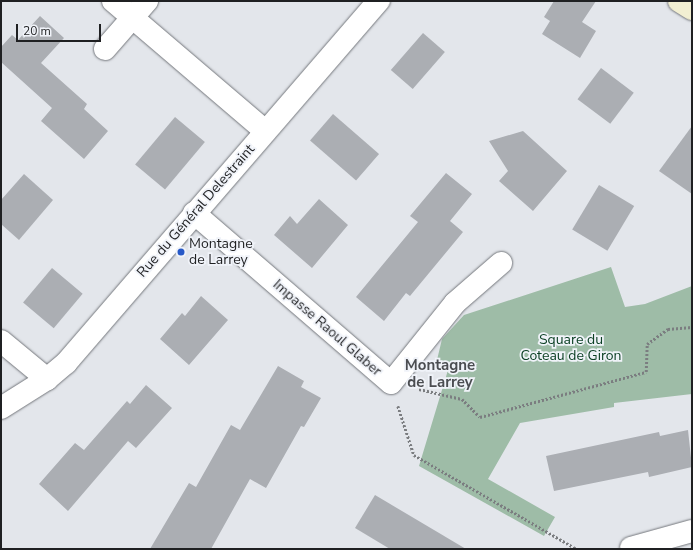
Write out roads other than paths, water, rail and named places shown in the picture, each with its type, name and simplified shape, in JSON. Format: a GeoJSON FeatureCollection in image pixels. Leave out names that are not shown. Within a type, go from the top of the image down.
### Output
{"type":"FeatureCollection","features":[{"type":"Feature","properties":{"kind":"main road"},"geometry":{"type":"LineString","coordinates":[[679,1],[692,9]]}},
{"type":"Feature","properties":{"kind":"street"},"geometry":{"type":"LineString","coordinates":[[113,1],[265,131]]}},
{"type":"Feature","properties":{"kind":"street"},"geometry":{"type":"LineString","coordinates":[[105,50],[147,1]]}},
{"type":"Feature","properties":{"kind":"street","name":"Rue du Général Delestraint"},"geometry":{"type":"LineString","coordinates":[[1,408],[47,379],[66,363],[194,213],[379,1]]}},
{"type":"Feature","properties":{"kind":"street","name":"Impasse Raoul Glaber"},"geometry":{"type":"LineString","coordinates":[[194,213],[390,383],[455,303],[500,263]]}},
{"type":"Feature","properties":{"kind":"street"},"geometry":{"type":"LineString","coordinates":[[1,341],[47,379]]}},
{"type":"Feature","properties":{"kind":"street"},"geometry":{"type":"LineString","coordinates":[[631,548],[692,531]]}},
{"type":"Feature","properties":{"kind":"place","name":"Montagne de Larrey"},"geometry":{"type":"Point","coordinates":[181,252]}},
{"type":"Feature","properties":{"kind":"district","name":"Montagne de Larrey"},"geometry":{"type":"Point","coordinates":[440,374]}},
{"type":"Feature","properties":{"kind":"park label","name":"Square du Coteau de Giron"},"geometry":{"type":"Point","coordinates":[571,348]}}]}
